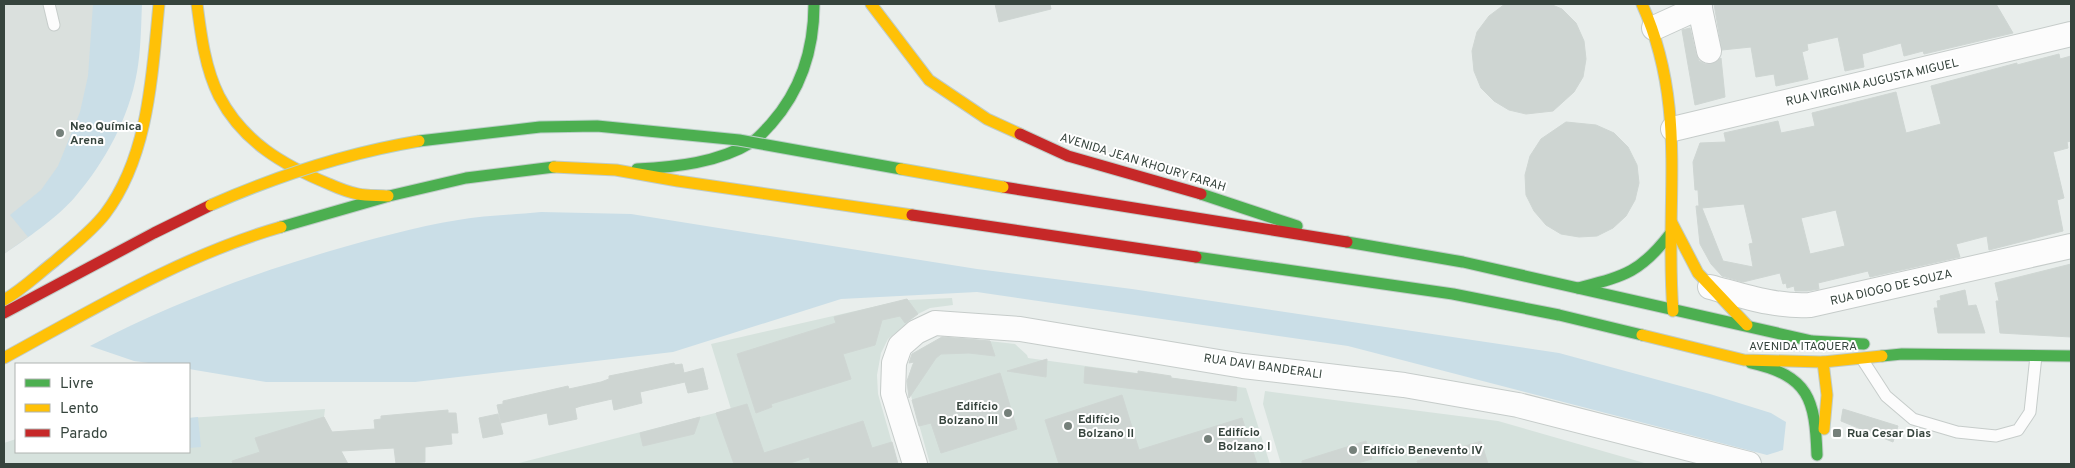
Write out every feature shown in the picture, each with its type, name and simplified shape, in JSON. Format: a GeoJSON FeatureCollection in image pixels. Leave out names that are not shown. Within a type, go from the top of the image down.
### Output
{"type":"FeatureCollection","features":[{"type":"Feature","properties":{"kind":"main road"},"geometry":{"type":"LineString","coordinates":[[4,300],[76,244],[105,214],[124,180],[141,136],[152,71],[159,4]]}},
{"type":"Feature","properties":{"kind":"main road"},"geometry":{"type":"LineString","coordinates":[[198,4],[203,44],[211,76],[222,100],[252,141],[271,157],[303,175],[357,194],[389,196]]}},
{"type":"Feature","properties":{"kind":"main road"},"geometry":{"type":"LineString","coordinates":[[4,358],[157,274],[256,234],[389,196],[466,178],[550,167],[616,170],[666,169],[700,161],[753,141],[780,115],[799,84],[810,54],[815,25],[814,4]]}},
{"type":"Feature","properties":{"kind":"main road","name":"AVENIDA JEAN KHOURY FARAH"},"geometry":{"type":"LineString","coordinates":[[871,4],[929,80],[987,119],[1068,156],[1195,192],[1336,240]]}},
{"type":"Feature","properties":{"kind":"main road","name":"AVENIDA ITAQUERA"},"geometry":{"type":"LineString","coordinates":[[1642,4],[1654,28],[1665,74],[1672,130],[1669,271],[1673,311]]}},
{"type":"Feature","properties":{"kind":"main road"},"geometry":{"type":"LineString","coordinates":[[4,313],[154,232],[255,186],[396,145],[447,137],[540,127],[597,126],[647,129],[739,140],[1003,187],[1336,240],[1463,262],[1673,311],[1747,325]]}},
{"type":"Feature","properties":{"kind":"main road","name":"AVENIDA ITAQUERA"},"geometry":{"type":"LineString","coordinates":[[616,170],[678,181],[1453,294],[1559,315],[1704,352],[1744,360],[1823,362],[1902,354],[2071,356]]}},
{"type":"Feature","properties":{"kind":"main road","name":"AVENIDA ITAQUERA"},"geometry":{"type":"LineString","coordinates":[[1671,222],[1698,273],[1747,325],[1812,341],[1870,345],[1902,354]]}},
{"type":"Feature","properties":{"kind":"main road"},"geometry":{"type":"LineString","coordinates":[[1577,289],[1634,270],[1648,261],[1670,234]]}},
{"type":"Feature","properties":{"kind":"main road"},"geometry":{"type":"LineString","coordinates":[[1673,311],[1680,323]]}},
{"type":"Feature","properties":{"kind":"main road"},"geometry":{"type":"LineString","coordinates":[[1689,337],[1704,352]]}},
{"type":"Feature","properties":{"kind":"main road"},"geometry":{"type":"LineString","coordinates":[[1812,341],[1823,362],[1827,397],[1825,422],[1817,459]]}},
{"type":"Feature","properties":{"kind":"main road"},"geometry":{"type":"LineString","coordinates":[[1744,360],[1778,370],[1790,376],[1804,388],[1812,407],[1816,428],[1817,459]]}},
{"type":"Feature","properties":{"kind":"street"},"geometry":{"type":"LineString","coordinates":[[1654,28],[1700,6],[1710,51]]}},
{"type":"Feature","properties":{"kind":"street","name":"RUA VIRGINIA AUGUSTA MIGUEL"},"geometry":{"type":"LineString","coordinates":[[1672,130],[2071,34]]}},
{"type":"Feature","properties":{"kind":"street","name":"RUA DIOGO DE SOUZA"},"geometry":{"type":"LineString","coordinates":[[1710,287],[1771,303],[1790,306],[1810,305],[2071,246]]}},
{"type":"Feature","properties":{"kind":"street","name":"RUA DAVI BANDERALI"},"geometry":{"type":"LineString","coordinates":[[915,464],[893,393],[894,363],[900,346],[916,332],[936,323],[1020,329],[1243,366],[1413,386],[1518,405],[1749,464]]}},
{"type":"Feature","properties":{"kind":"lane"},"geometry":{"type":"LineString","coordinates":[[49,4],[54,25]]}},
{"type":"Feature","properties":{"kind":"lane"},"geometry":{"type":"LineString","coordinates":[[1862,359],[1886,396],[1913,420],[1957,432],[1996,436],[2018,430],[2030,412],[2036,356]]}},
{"type":"Feature","properties":{"kind":"shaded area","name":"Neo Química Arena"},"geometry":{"type":"Polygon","coordinates":[[[4,4],[142,4],[141,38],[133,89],[122,123],[106,154],[68,205],[41,228],[4,254],[4,4]]]}},
{"type":"Feature","properties":{"kind":"shaded area"},"geometry":{"type":"Polygon","coordinates":[[[4,4],[93,4],[88,76],[80,112],[58,166],[41,190],[10,215],[28,237],[4,254],[4,4]]]}},
{"type":"Feature","properties":{"kind":"shaded area"},"geometry":{"type":"Polygon","coordinates":[[[541,212],[631,214],[977,269],[1132,289],[1559,353],[1710,394],[1771,413],[1786,422],[1783,450],[1767,455],[1348,346],[977,292],[841,299],[673,352],[415,382],[266,382],[190,369],[190,363],[134,361],[90,346],[149,317],[208,292],[268,271],[330,251],[394,234],[479,217],[541,212]]]}},
{"type":"Feature","properties":{"kind":"shaded area"},"geometry":{"type":"Polygon","coordinates":[[[952,298],[953,305],[930,308],[918,314],[888,339],[881,353],[877,375],[878,394],[898,464],[515,464],[731,409],[711,344],[890,303],[908,300],[952,298]]]}},
{"type":"Feature","properties":{"kind":"shaded area"},"geometry":{"type":"Polygon","coordinates":[[[946,338],[1015,344],[1028,358],[1246,388],[1270,464],[930,464],[910,392],[909,375],[912,365],[926,346],[946,338]]]}},
{"type":"Feature","properties":{"kind":"shaded area"},"geometry":{"type":"Polygon","coordinates":[[[1265,391],[1498,421],[1648,464],[1281,464],[1263,404],[1265,391]]]}},
{"type":"Feature","properties":{"kind":"shaded area"},"geometry":{"type":"Polygon","coordinates":[[[325,409],[324,417],[348,464],[4,464],[4,443],[15,439],[15,453],[190,453],[190,418],[325,409]]]}},
{"type":"Feature","properties":{"kind":"shaded area"},"geometry":{"type":"Polygon","coordinates":[[[198,417],[201,447],[190,448],[190,418],[198,417]]]}},
{"type":"Feature","properties":{"kind":"building"},"geometry":{"type":"Polygon","coordinates":[[[995,4],[1050,4],[1051,9],[999,22],[995,4]]]}},
{"type":"Feature","properties":{"kind":"building"},"geometry":{"type":"Polygon","coordinates":[[[1505,4],[1550,4],[1562,9],[1576,23],[1584,41],[1586,59],[1583,77],[1574,92],[1553,111],[1526,114],[1509,110],[1494,101],[1481,88],[1474,71],[1472,51],[1477,32],[1489,16],[1505,4]]]}},
{"type":"Feature","properties":{"kind":"building"},"geometry":{"type":"Polygon","coordinates":[[[1714,4],[1996,4],[2013,33],[1924,54],[1923,51],[1904,56],[1901,43],[1862,54],[1864,67],[1845,71],[1838,37],[1807,44],[1808,50],[1802,52],[1808,79],[1776,86],[1774,74],[1756,77],[1751,47],[1722,50],[1714,4]]]}},
{"type":"Feature","properties":{"kind":"building"},"geometry":{"type":"Polygon","coordinates":[[[1690,28],[1699,61],[1711,64],[1721,58],[1725,97],[1695,105],[1682,30],[1690,28]]]}},
{"type":"Feature","properties":{"kind":"building"},"geometry":{"type":"Polygon","coordinates":[[[2059,54],[2060,59],[2071,56],[2071,141],[2067,142],[2068,148],[2053,152],[2064,198],[2057,200],[2063,231],[1989,250],[1987,236],[1956,244],[1960,257],[1870,277],[1868,271],[1818,283],[1819,289],[1807,291],[1795,291],[1794,286],[1787,288],[1786,283],[1783,284],[1780,273],[1743,282],[1722,276],[1711,264],[1700,244],[1696,206],[1699,206],[1698,190],[1695,190],[1693,162],[1700,143],[1726,142],[1724,133],[1778,121],[1781,133],[1815,126],[1812,113],[1896,92],[1906,133],[1941,124],[1931,86],[2017,63],[2017,65],[2059,54]],[[1744,204],[1702,208],[1723,261],[1753,267],[1749,244],[1753,243],[1744,204]],[[1836,210],[1801,218],[1810,254],[1845,246],[1836,210]]]}},
{"type":"Feature","properties":{"kind":"building"},"geometry":{"type":"Polygon","coordinates":[[[1566,122],[1596,125],[1614,133],[1628,147],[1637,165],[1639,183],[1635,200],[1626,216],[1613,228],[1597,236],[1579,237],[1561,234],[1546,225],[1534,211],[1526,195],[1525,175],[1530,156],[1541,139],[1566,122]]]}},
{"type":"Feature","properties":{"kind":"building"},"geometry":{"type":"Polygon","coordinates":[[[2071,264],[2071,337],[2000,333],[1996,301],[1999,301],[1995,283],[2071,264]]]}},
{"type":"Feature","properties":{"kind":"building"},"geometry":{"type":"Polygon","coordinates":[[[1965,290],[1968,306],[1976,305],[1985,333],[1938,333],[1934,308],[1938,308],[1937,301],[1941,300],[1940,296],[1965,290]]]}},
{"type":"Feature","properties":{"kind":"building"},"geometry":{"type":"Polygon","coordinates":[[[907,299],[918,314],[905,323],[900,316],[882,320],[875,345],[843,354],[851,379],[771,404],[772,407],[756,413],[737,354],[836,323],[834,317],[907,299]]]}},
{"type":"Feature","properties":{"kind":"building"},"geometry":{"type":"Polygon","coordinates":[[[942,337],[990,341],[995,356],[969,353],[941,354],[936,358],[909,398],[907,381],[914,362],[909,363],[912,354],[942,337]]]}},
{"type":"Feature","properties":{"kind":"building"},"geometry":{"type":"Polygon","coordinates":[[[1047,359],[1046,377],[1007,371],[1047,359]]]}},
{"type":"Feature","properties":{"kind":"building"},"geometry":{"type":"Polygon","coordinates":[[[674,363],[675,365],[682,364],[684,373],[703,368],[708,389],[688,393],[685,382],[640,392],[642,403],[614,410],[612,399],[575,408],[577,419],[549,425],[547,413],[501,423],[497,405],[503,404],[503,401],[568,386],[569,389],[601,382],[609,379],[609,376],[674,363]]]}},
{"type":"Feature","properties":{"kind":"building"},"geometry":{"type":"Polygon","coordinates":[[[1085,367],[1138,374],[1138,371],[1171,376],[1171,378],[1237,387],[1236,401],[1084,383],[1085,367]]]}},
{"type":"Feature","properties":{"kind":"building","name":"Edifício Bolzano III"},"geometry":{"type":"Polygon","coordinates":[[[1000,373],[1017,429],[941,453],[931,423],[919,426],[912,400],[1000,373]]]}},
{"type":"Feature","properties":{"kind":"building"},"geometry":{"type":"Polygon","coordinates":[[[1122,395],[1139,450],[1242,418],[1257,464],[1059,464],[1045,420],[1122,395]]]}},
{"type":"Feature","properties":{"kind":"building"},"geometry":{"type":"Polygon","coordinates":[[[747,404],[764,453],[863,421],[872,448],[892,442],[898,464],[811,464],[809,457],[787,464],[734,464],[716,413],[747,404]]]}},
{"type":"Feature","properties":{"kind":"building"},"geometry":{"type":"Polygon","coordinates":[[[1843,409],[1898,426],[1893,442],[1841,421],[1843,409]]]}},
{"type":"Feature","properties":{"kind":"building"},"geometry":{"type":"Polygon","coordinates":[[[448,410],[448,413],[456,413],[458,433],[451,433],[452,444],[425,447],[425,462],[396,464],[394,448],[341,451],[348,464],[233,464],[232,461],[260,452],[255,438],[324,417],[332,432],[375,429],[374,420],[381,419],[381,416],[448,410]]]}},
{"type":"Feature","properties":{"kind":"building"},"geometry":{"type":"Polygon","coordinates":[[[498,414],[503,434],[483,438],[479,418],[498,414]]]}},
{"type":"Feature","properties":{"kind":"building"},"geometry":{"type":"Polygon","coordinates":[[[700,417],[694,434],[643,446],[640,433],[700,417]]]}},
{"type":"Feature","properties":{"kind":"building","name":"Edifício Benevento IV"},"geometry":{"type":"Polygon","coordinates":[[[1366,441],[1372,459],[1354,464],[1302,464],[1302,461],[1366,441]]]}},
{"type":"Feature","properties":{"kind":"building"},"geometry":{"type":"Polygon","coordinates":[[[1481,441],[1488,464],[1418,464],[1417,461],[1481,441]]]}},
{"type":"Feature","properties":{"kind":"traffic: fast"},"geometry":{"type":"LineString","coordinates":[[637,169],[696,163],[711,159],[739,149],[760,136],[782,111],[798,83],[809,53],[814,4]]}},
{"type":"Feature","properties":{"kind":"traffic: fast"},"geometry":{"type":"LineString","coordinates":[[419,141],[540,127],[597,126],[739,140],[901,169]]}},
{"type":"Feature","properties":{"kind":"traffic: fast"},"geometry":{"type":"LineString","coordinates":[[281,227],[389,196],[466,178],[554,167]]}},
{"type":"Feature","properties":{"kind":"traffic: fast"},"geometry":{"type":"LineString","coordinates":[[1201,194],[1297,226]]}},
{"type":"Feature","properties":{"kind":"traffic: fast"},"geometry":{"type":"LineString","coordinates":[[1578,288],[1608,280],[1630,271],[1649,257],[1670,234]]}},
{"type":"Feature","properties":{"kind":"traffic: fast"},"geometry":{"type":"LineString","coordinates":[[1347,242],[1463,262],[1812,341],[1864,344]]}},
{"type":"Feature","properties":{"kind":"traffic: fast"},"geometry":{"type":"LineString","coordinates":[[1196,257],[1453,294],[1559,315],[1642,335]]}},
{"type":"Feature","properties":{"kind":"traffic: fast"},"geometry":{"type":"LineString","coordinates":[[1882,356],[1902,354],[2071,356]]}},
{"type":"Feature","properties":{"kind":"traffic: fast"},"geometry":{"type":"LineString","coordinates":[[1751,363],[1786,375],[1797,383],[1805,393],[1811,405],[1814,419],[1817,455]]}},
{"type":"Feature","properties":{"kind":"traffic: slow"},"geometry":{"type":"LineString","coordinates":[[4,300],[18,291],[88,233],[100,221],[120,191],[140,141],[146,114],[159,4]]}},
{"type":"Feature","properties":{"kind":"traffic: slow"},"geometry":{"type":"LineString","coordinates":[[197,4],[204,51],[214,85],[229,112],[252,139],[280,160],[312,177],[358,194],[388,196]]}},
{"type":"Feature","properties":{"kind":"traffic: slow"},"geometry":{"type":"LineString","coordinates":[[871,4],[929,80],[987,119],[1020,134]]}},
{"type":"Feature","properties":{"kind":"traffic: slow"},"geometry":{"type":"LineString","coordinates":[[1642,4],[1656,43],[1665,81],[1670,118],[1673,311]]}},
{"type":"Feature","properties":{"kind":"traffic: slow"},"geometry":{"type":"LineString","coordinates":[[211,205],[287,175],[365,152],[419,141]]}},
{"type":"Feature","properties":{"kind":"traffic: slow"},"geometry":{"type":"LineString","coordinates":[[554,167],[616,170],[678,181],[912,215]]}},
{"type":"Feature","properties":{"kind":"traffic: slow"},"geometry":{"type":"LineString","coordinates":[[901,169],[1003,187]]}},
{"type":"Feature","properties":{"kind":"traffic: slow"},"geometry":{"type":"LineString","coordinates":[[1672,223],[1698,273],[1747,325]]}},
{"type":"Feature","properties":{"kind":"traffic: slow"},"geometry":{"type":"LineString","coordinates":[[4,358],[105,302],[174,268],[209,252],[281,227]]}},
{"type":"Feature","properties":{"kind":"traffic: slow"},"geometry":{"type":"LineString","coordinates":[[1642,335],[1744,360],[1823,362],[1882,356]]}},
{"type":"Feature","properties":{"kind":"traffic: slow"},"geometry":{"type":"LineString","coordinates":[[1823,362],[1827,395],[1824,429]]}},
{"type":"Feature","properties":{"kind":"traffic: jam"},"geometry":{"type":"LineString","coordinates":[[1020,134],[1068,156],[1201,194]]}},
{"type":"Feature","properties":{"kind":"traffic: jam"},"geometry":{"type":"LineString","coordinates":[[1003,187],[1347,242]]}},
{"type":"Feature","properties":{"kind":"traffic: jam"},"geometry":{"type":"LineString","coordinates":[[4,313],[154,233],[211,205]]}},
{"type":"Feature","properties":{"kind":"traffic: jam"},"geometry":{"type":"LineString","coordinates":[[912,215],[1196,257]]}},
{"type":"Feature","properties":{"kind":"place","name":"Neo Química Arena"},"geometry":{"type":"Point","coordinates":[60,133]}},
{"type":"Feature","properties":{"kind":"place","name":"Edifício Bolzano III"},"geometry":{"type":"Point","coordinates":[1008,413]}},
{"type":"Feature","properties":{"kind":"place","name":"Edifício Bolzano II"},"geometry":{"type":"Point","coordinates":[1068,426]}},
{"type":"Feature","properties":{"kind":"place","name":"Rua Cesar Dias"},"geometry":{"type":"Point","coordinates":[1837,433]}},
{"type":"Feature","properties":{"kind":"place","name":"Edifício Bolzano I"},"geometry":{"type":"Point","coordinates":[1208,439]}},
{"type":"Feature","properties":{"kind":"place","name":"Edifício Benevento IV"},"geometry":{"type":"Point","coordinates":[1353,450]}}]}
